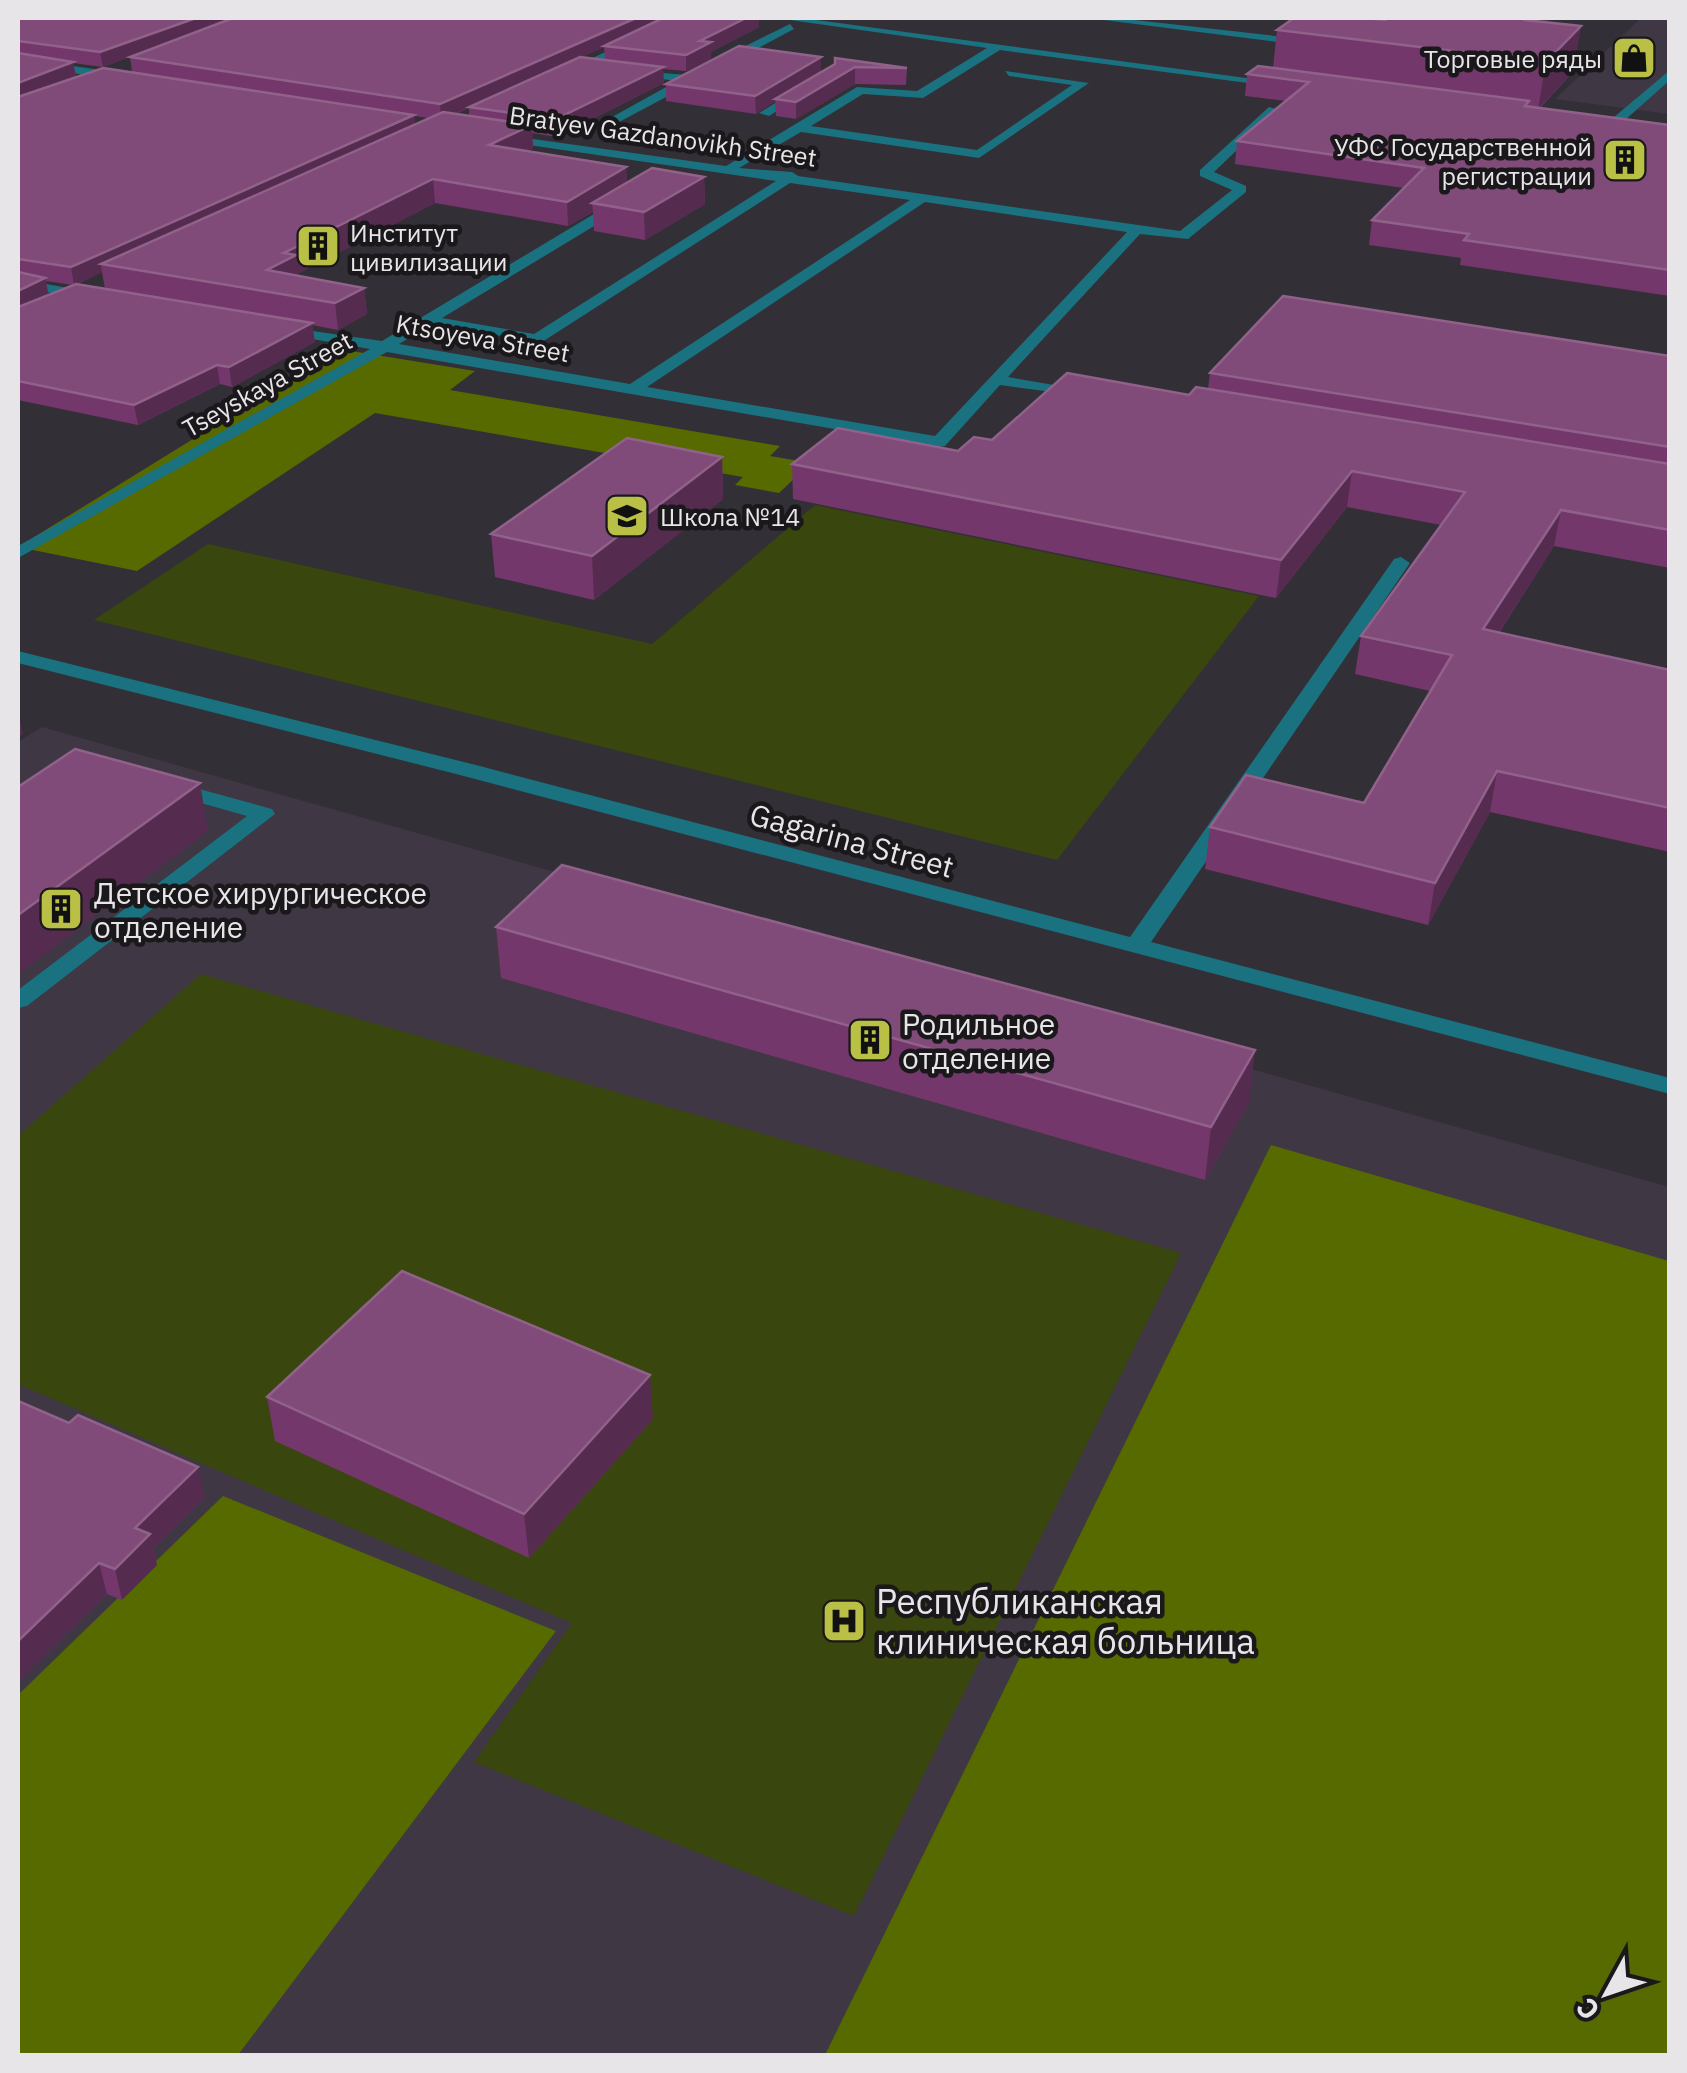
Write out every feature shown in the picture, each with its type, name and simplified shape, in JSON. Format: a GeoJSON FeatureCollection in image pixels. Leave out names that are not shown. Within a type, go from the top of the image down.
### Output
{"type":"FeatureCollection","features":[{"type":"Feature","properties":{"kind":"street"},"geometry":{"type":"LineString","coordinates":[[547,82],[684,18]]}},
{"type":"Feature","properties":{"kind":"street"},"geometry":{"type":"LineString","coordinates":[[1093,18],[1293,41],[1336,38],[1364,18]]}},
{"type":"Feature","properties":{"kind":"street"},"geometry":{"type":"LineString","coordinates":[[600,127],[786,22],[1295,85]]}},
{"type":"Feature","properties":{"kind":"street"},"geometry":{"type":"LineString","coordinates":[[731,167],[861,90],[919,95],[999,46]]}},
{"type":"Feature","properties":{"kind":"street"},"geometry":{"type":"LineString","coordinates":[[18,61],[127,78]]}},
{"type":"Feature","properties":{"kind":"street"},"geometry":{"type":"LineString","coordinates":[[69,87],[132,62]]}},
{"type":"Feature","properties":{"kind":"street"},"geometry":{"type":"LineString","coordinates":[[582,67],[689,79]]}},
{"type":"Feature","properties":{"kind":"street"},"geometry":{"type":"LineString","coordinates":[[799,128],[980,154],[1083,83],[1009,73]]}},
{"type":"Feature","properties":{"kind":"street"},"geometry":{"type":"LineString","coordinates":[[1610,126],[1670,73]]}},
{"type":"Feature","properties":{"kind":"street"},"geometry":{"type":"LineString","coordinates":[[766,113],[812,86],[852,95]]}},
{"type":"Feature","properties":{"kind":"street","name":"Bratyev Gazdanovikh Street"},"geometry":{"type":"LineString","coordinates":[[482,134],[731,167],[1184,236],[1241,189],[1205,173],[1273,110]]}},
{"type":"Feature","properties":{"kind":"street"},"geometry":{"type":"LineString","coordinates":[[1591,124],[1630,129]]}},
{"type":"Feature","properties":{"kind":"street"},"geometry":{"type":"LineString","coordinates":[[658,182],[692,162]]}},
{"type":"Feature","properties":{"kind":"street"},"geometry":{"type":"LineString","coordinates":[[425,320],[537,339],[792,176]]}},
{"type":"Feature","properties":{"kind":"street","name":"Tseyskaya Street"},"geometry":{"type":"LineString","coordinates":[[18,553],[384,346],[642,191]]}},
{"type":"Feature","properties":{"kind":"street"},"geometry":{"type":"LineString","coordinates":[[632,390],[924,196]]}},
{"type":"Feature","properties":{"kind":"street"},"geometry":{"type":"LineString","coordinates":[[997,380],[1136,229]]}},
{"type":"Feature","properties":{"kind":"street"},"geometry":{"type":"LineString","coordinates":[[18,283],[115,300]]}},
{"type":"Feature","properties":{"kind":"street"},"geometry":{"type":"LineString","coordinates":[[54,304],[94,286]]}},
{"type":"Feature","properties":{"kind":"street","name":"Ktsoyeva Street"},"geometry":{"type":"LineString","coordinates":[[269,327],[940,442],[997,380]]}},
{"type":"Feature","properties":{"kind":"street"},"geometry":{"type":"LineString","coordinates":[[997,380],[1093,396]]}},
{"type":"Feature","properties":{"kind":"street"},"geometry":{"type":"LineString","coordinates":[[1136,946],[1401,563]]}},
{"type":"Feature","properties":{"kind":"street","name":"Gagarina Street"},"geometry":{"type":"LineString","coordinates":[[18,656],[1670,1086]]}},
{"type":"Feature","properties":{"kind":"street"},"geometry":{"type":"LineString","coordinates":[[18,1001],[264,814],[154,782]]}},
{"type":"Feature","properties":{"kind":"shaded area","name":"Торговые ряды"},"geometry":{"type":"Polygon","coordinates":[[[1641,18],[1669,18],[1669,114],[1555,99],[1641,18]]]}},
{"type":"Feature","properties":{"kind":"shaded area","name":"Республиканская клиническая больница"},"geometry":{"type":"Polygon","coordinates":[[[42,727],[1669,1187],[1669,2055],[18,2056],[18,742],[42,727]]]}},
{"type":"Feature","properties":{"kind":"green space"},"geometry":{"type":"Polygon","coordinates":[[[339,349],[475,371],[450,390],[780,446],[770,456],[811,463],[779,493],[735,485],[743,477],[375,413],[137,571],[18,547],[339,349]]]}},
{"type":"Feature","properties":{"kind":"green space"},"geometry":{"type":"Polygon","coordinates":[[[815,505],[1259,596],[1057,860],[94,620],[208,544],[652,644],[815,505]]]}},
{"type":"Feature","properties":{"kind":"green space"},"geometry":{"type":"Polygon","coordinates":[[[201,974],[1181,1253],[854,1916],[474,1762],[572,1623],[18,1384],[18,1136],[201,974]]]}},
{"type":"Feature","properties":{"kind":"green space"},"geometry":{"type":"Polygon","coordinates":[[[1271,1145],[1669,1261],[1669,2055],[825,2055],[1271,1145]]]}},
{"type":"Feature","properties":{"kind":"green space"},"geometry":{"type":"Polygon","coordinates":[[[223,1496],[556,1631],[238,2055],[18,2056],[18,1695],[223,1496]]]}},
{"type":"Feature","properties":{"kind":"building"},"geometry":{"type":"Polygon","coordinates":[[[18,18],[196,18],[100,52],[18,41],[18,18]]]}},
{"type":"Feature","properties":{"kind":"building"},"geometry":{"type":"Polygon","coordinates":[[[233,18],[636,18],[440,104],[130,57],[233,18]]]}},
{"type":"Feature","properties":{"kind":"building"},"geometry":{"type":"Polygon","coordinates":[[[663,18],[746,18],[700,41],[711,42],[686,55],[604,46],[663,18]]]}},
{"type":"Feature","properties":{"kind":"building"},"geometry":{"type":"Polygon","coordinates":[[[1294,18],[1527,18],[1581,26],[1546,62],[1277,30],[1294,18]]]}},
{"type":"Feature","properties":{"kind":"building"},"geometry":{"type":"Polygon","coordinates":[[[739,46],[821,57],[755,96],[666,84],[739,46]]]}},
{"type":"Feature","properties":{"kind":"building"},"geometry":{"type":"Polygon","coordinates":[[[18,53],[73,62],[18,83],[18,53]]]}},
{"type":"Feature","properties":{"kind":"building"},"geometry":{"type":"Polygon","coordinates":[[[580,57],[663,67],[556,119],[469,107],[580,57]]]}},
{"type":"Feature","properties":{"kind":"building"},"geometry":{"type":"Polygon","coordinates":[[[835,58],[907,68],[855,67],[796,102],[775,99],[835,64],[835,58]]]}},
{"type":"Feature","properties":{"kind":"building"},"geometry":{"type":"Polygon","coordinates":[[[1258,66],[1529,101],[1525,106],[1670,125],[1670,270],[1464,240],[1469,234],[1372,220],[1424,168],[1237,141],[1309,82],[1247,74],[1258,66]]]}},
{"type":"Feature","properties":{"kind":"building"},"geometry":{"type":"Polygon","coordinates":[[[103,68],[414,115],[71,267],[18,259],[18,97],[103,68]]]}},
{"type":"Feature","properties":{"kind":"building"},"geometry":{"type":"Polygon","coordinates":[[[443,112],[532,125],[489,145],[626,167],[567,202],[433,179],[284,253],[296,255],[267,270],[364,288],[335,303],[101,264],[443,112]]]}},
{"type":"Feature","properties":{"kind":"building"},"geometry":{"type":"Polygon","coordinates":[[[652,168],[704,177],[644,212],[592,203],[652,168]]]}},
{"type":"Feature","properties":{"kind":"building"},"geometry":{"type":"Polygon","coordinates":[[[18,272],[45,278],[18,291],[18,272]]]}},
{"type":"Feature","properties":{"kind":"building"},"geometry":{"type":"Polygon","coordinates":[[[76,284],[312,323],[229,367],[217,365],[134,405],[18,381],[18,307],[76,284]]]}},
{"type":"Feature","properties":{"kind":"building"},"geometry":{"type":"Polygon","coordinates":[[[1283,296],[1670,356],[1670,447],[1210,373],[1283,296]]]}},
{"type":"Feature","properties":{"kind":"building"},"geometry":{"type":"Polygon","coordinates":[[[1067,373],[1189,395],[1196,387],[1670,464],[1670,530],[1561,510],[1483,629],[1670,670],[1670,808],[1497,771],[1435,883],[1210,827],[1246,775],[1364,803],[1452,655],[1361,636],[1465,492],[1352,471],[1281,560],[792,464],[838,428],[958,451],[974,437],[992,440],[1067,373]]]}},
{"type":"Feature","properties":{"kind":"building"},"geometry":{"type":"Polygon","coordinates":[[[627,438],[722,457],[592,556],[491,534],[627,438]]]}},
{"type":"Feature","properties":{"kind":"building"},"geometry":{"type":"Polygon","coordinates":[[[75,749],[200,783],[18,915],[18,787],[75,749]]]}},
{"type":"Feature","properties":{"kind":"building"},"geometry":{"type":"Polygon","coordinates":[[[562,865],[1255,1050],[1211,1127],[496,927],[562,865]]]}},
{"type":"Feature","properties":{"kind":"building"},"geometry":{"type":"Polygon","coordinates":[[[402,1271],[650,1375],[524,1514],[267,1397],[402,1271]]]}},
{"type":"Feature","properties":{"kind":"building"},"geometry":{"type":"Polygon","coordinates":[[[18,1401],[69,1423],[78,1415],[198,1467],[135,1528],[150,1534],[115,1569],[99,1563],[18,1641],[18,1401]]]}},
{"type":"Feature","properties":{"kind":"place","name":"Торговые ряды"},"geometry":{"type":"Point","coordinates":[1634,58]}},
{"type":"Feature","properties":{"kind":"place","name":"УФС Государственной регистрации"},"geometry":{"type":"Point","coordinates":[1625,160]}},
{"type":"Feature","properties":{"kind":"place","name":"Институт цивилизации"},"geometry":{"type":"Point","coordinates":[318,246]}},
{"type":"Feature","properties":{"kind":"place","name":"Школа №14"},"geometry":{"type":"Point","coordinates":[627,516]}},
{"type":"Feature","properties":{"kind":"place","name":"Детское хирургическое отделение"},"geometry":{"type":"Point","coordinates":[61,909]}},
{"type":"Feature","properties":{"kind":"place","name":"Родильное отделение"},"geometry":{"type":"Point","coordinates":[870,1040]}},
{"type":"Feature","properties":{"kind":"place","name":"Республиканская клиническая больница"},"geometry":{"type":"Point","coordinates":[844,1621]}}]}
